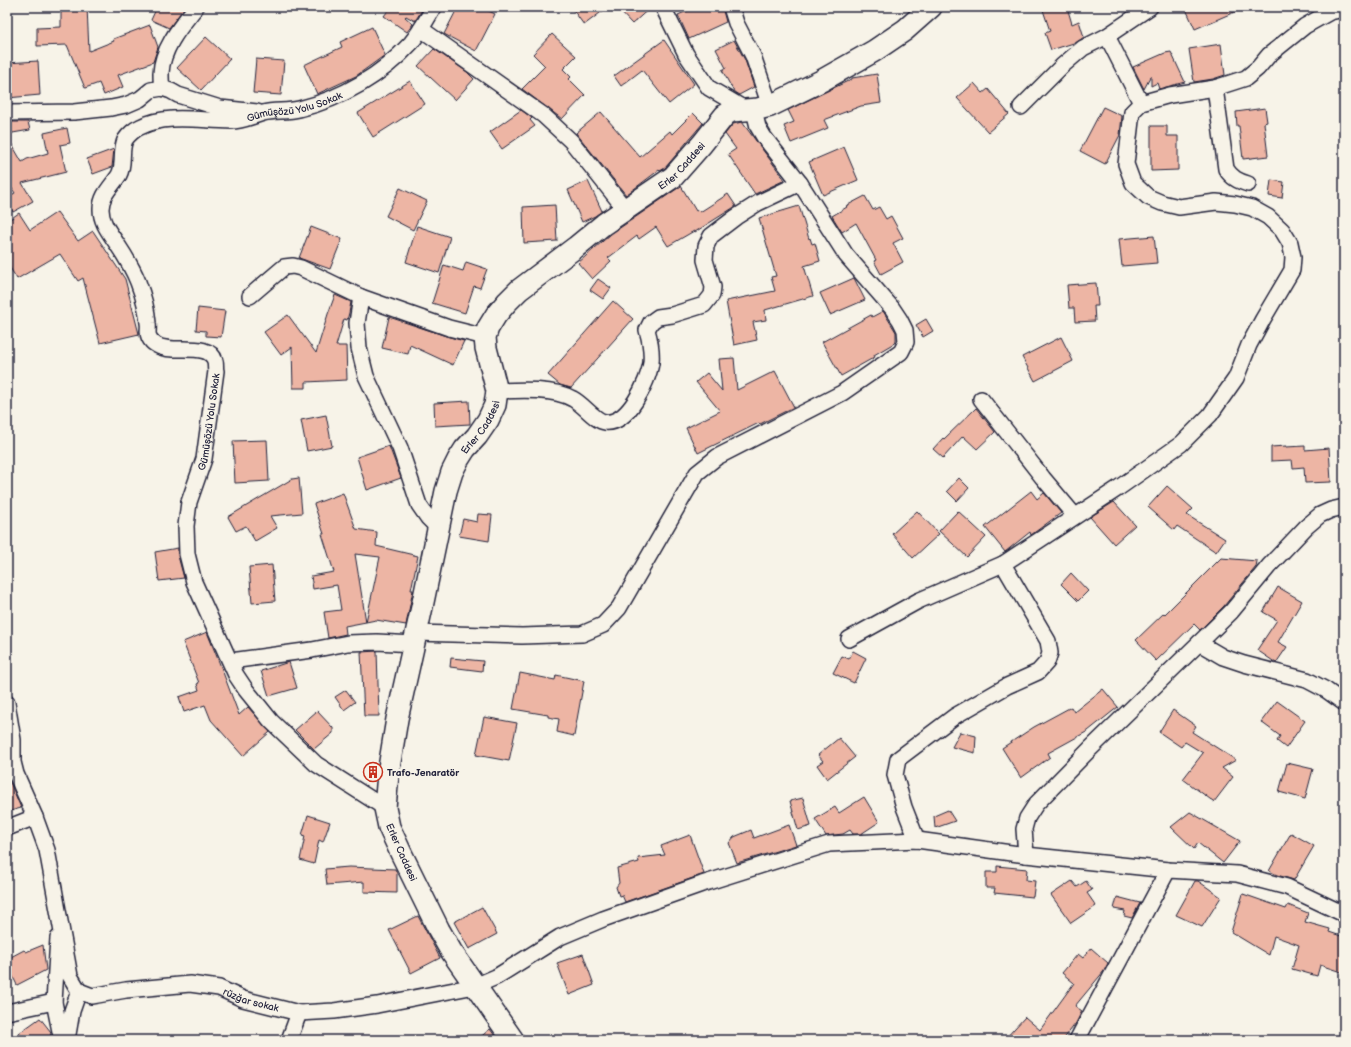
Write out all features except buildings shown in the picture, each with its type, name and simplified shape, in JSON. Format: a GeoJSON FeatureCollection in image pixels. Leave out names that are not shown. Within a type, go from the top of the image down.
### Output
{"type":"FeatureCollection","features":[{"type":"Feature","properties":{"kind":"street"},"geometry":{"type":"LineString","coordinates":[[162,88],[161,72],[163,59],[169,46],[196,7]]}},
{"type":"Feature","properties":{"kind":"street","name":"Gümüşözü Yolu Sokak"},"geometry":{"type":"LineString","coordinates":[[384,808],[316,764],[271,721],[236,675],[231,661],[211,622],[194,582],[187,554],[186,526],[189,502],[204,459],[216,371],[215,360],[207,351],[196,349],[174,350],[162,348],[154,344],[149,336],[145,304],[138,282],[128,262],[103,221],[101,201],[119,174],[123,160],[122,148],[126,138],[138,127],[152,122],[169,119],[232,121],[248,119],[264,113],[299,109],[338,95],[360,84],[382,70],[401,54],[412,42],[434,7]]}},
{"type":"Feature","properties":{"kind":"street"},"geometry":{"type":"LineString","coordinates":[[231,661],[312,650],[348,642],[377,642],[415,638],[556,636],[582,634],[602,625],[619,608],[697,473],[717,457],[842,393],[901,352],[906,342],[905,330],[892,308],[846,255],[800,183],[764,137],[758,127],[755,115],[710,88],[686,54],[663,7]]}},
{"type":"Feature","properties":{"kind":"street"},"geometry":{"type":"LineString","coordinates":[[731,7],[736,23],[753,56],[770,106]]}},
{"type":"Feature","properties":{"kind":"street","name":"Erler Caddesi"},"geometry":{"type":"LineString","coordinates":[[513,1040],[451,951],[435,923],[389,827],[384,808],[393,741],[446,491],[452,472],[458,460],[488,420],[495,405],[497,391],[486,348],[485,337],[488,328],[496,315],[519,290],[604,224],[666,183],[678,172],[725,115],[732,111],[758,110],[770,106],[821,81],[874,51],[905,30],[931,7]]}},
{"type":"Feature","properties":{"kind":"street"},"geometry":{"type":"LineString","coordinates":[[1021,107],[1062,66],[1084,48],[1107,36],[1150,7]]}},
{"type":"Feature","properties":{"kind":"street"},"geometry":{"type":"LineString","coordinates":[[850,639],[918,601],[1003,564],[1117,489],[1181,444],[1210,415],[1236,378],[1249,345],[1292,270],[1293,257],[1290,243],[1282,230],[1268,217],[1252,208],[1216,202],[1179,207],[1148,198],[1133,183],[1126,164],[1132,112],[1141,103],[1170,95],[1215,88],[1246,78],[1258,68],[1269,55],[1306,26],[1330,12],[1344,9]]}},
{"type":"Feature","properties":{"kind":"street"},"geometry":{"type":"LineString","coordinates":[[421,29],[542,115],[571,141],[626,210]]}},
{"type":"Feature","properties":{"kind":"street"},"geometry":{"type":"LineString","coordinates":[[1107,36],[1141,103]]}},
{"type":"Feature","properties":{"kind":"street"},"geometry":{"type":"LineString","coordinates":[[7,113],[74,112],[111,108],[126,105],[140,98],[151,90],[162,88],[178,95],[220,108],[264,113]]}},
{"type":"Feature","properties":{"kind":"street"},"geometry":{"type":"LineString","coordinates":[[1215,88],[1226,169],[1231,176],[1248,184]]}},
{"type":"Feature","properties":{"kind":"street"},"geometry":{"type":"LineString","coordinates":[[497,391],[528,390],[553,393],[573,399],[591,412],[597,419],[606,422],[617,420],[631,407],[640,393],[647,377],[651,363],[650,342],[647,330],[651,322],[658,317],[672,315],[704,305],[712,295],[713,286],[705,260],[706,246],[711,236],[758,203],[800,183]]}},
{"type":"Feature","properties":{"kind":"street"},"geometry":{"type":"LineString","coordinates":[[250,296],[284,267],[293,266],[301,268],[361,297],[449,328],[485,337]]}},
{"type":"Feature","properties":{"kind":"street"},"geometry":{"type":"LineString","coordinates":[[361,297],[357,323],[359,348],[366,376],[400,448],[419,505],[428,518],[438,528]]}},
{"type":"Feature","properties":{"kind":"street"},"geometry":{"type":"LineString","coordinates":[[981,399],[1075,516]]}},
{"type":"Feature","properties":{"kind":"street"},"geometry":{"type":"LineString","coordinates":[[1026,855],[1024,829],[1027,818],[1036,804],[1231,612],[1269,566],[1306,526],[1320,515],[1331,510],[1344,507]]}},
{"type":"Feature","properties":{"kind":"street"},"geometry":{"type":"LineString","coordinates":[[918,840],[904,807],[894,775],[898,759],[955,716],[1007,686],[1038,672],[1047,662],[1050,653],[1048,642],[1003,564]]}},
{"type":"Feature","properties":{"kind":"street"},"geometry":{"type":"LineString","coordinates":[[1199,643],[1223,658],[1307,680],[1326,690],[1344,703]]}},
{"type":"Feature","properties":{"kind":"street"},"geometry":{"type":"LineString","coordinates":[[7,703],[13,740],[13,762],[16,774],[35,817],[46,850],[70,976],[79,991],[72,1011],[67,1040]]}},
{"type":"Feature","properties":{"kind":"street"},"geometry":{"type":"LineString","coordinates":[[7,828],[35,817]]}},
{"type":"Feature","properties":{"kind":"street","name":"rüzğar sokak"},"geometry":{"type":"LineString","coordinates":[[79,991],[92,996],[126,990],[190,984],[219,988],[243,999],[299,1013],[334,1011],[377,1005],[475,986],[496,977],[560,937],[603,919],[702,884],[829,844],[918,840],[1026,855],[1168,870],[1237,874],[1287,887],[1344,914]]}},
{"type":"Feature","properties":{"kind":"street"},"geometry":{"type":"LineString","coordinates":[[1077,1040],[1168,870]]}},
{"type":"Feature","properties":{"kind":"street"},"geometry":{"type":"LineString","coordinates":[[59,912],[54,1002],[61,1036],[59,1040]]}},
{"type":"Feature","properties":{"kind":"street"},"geometry":{"type":"LineString","coordinates":[[7,1012],[54,1002]]}},
{"type":"Feature","properties":{"kind":"street"},"geometry":{"type":"LineString","coordinates":[[289,1040],[299,1013]]}},
{"type":"Feature","properties":{"kind":"place","name":"Trafo-Jenaratör"},"geometry":{"type":"Point","coordinates":[373,772]}}]}
